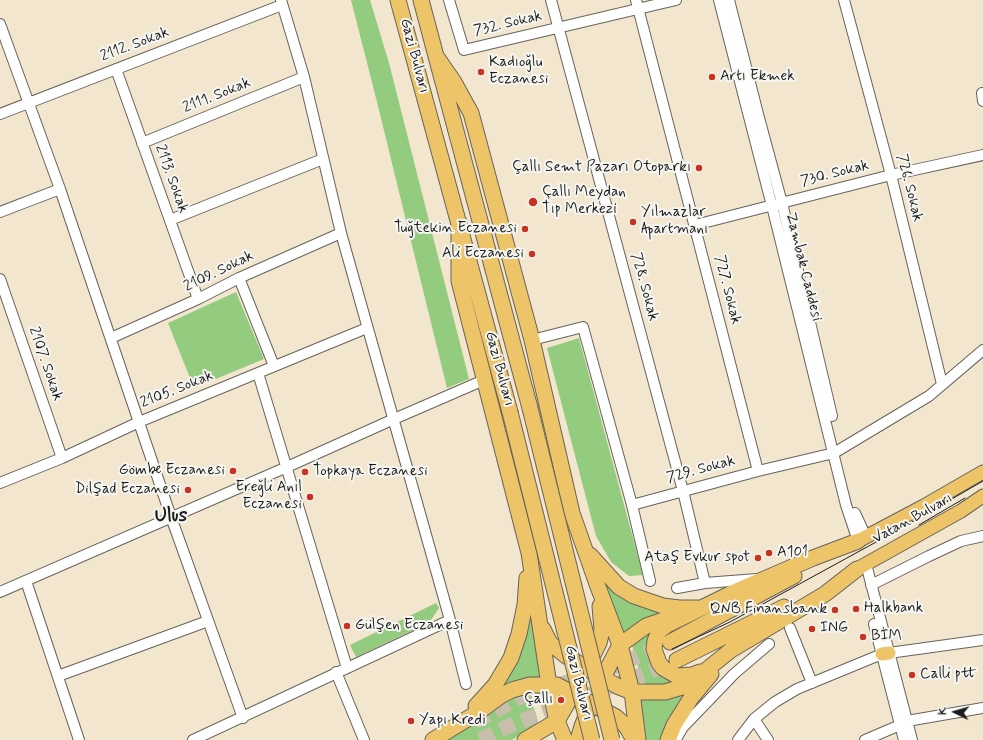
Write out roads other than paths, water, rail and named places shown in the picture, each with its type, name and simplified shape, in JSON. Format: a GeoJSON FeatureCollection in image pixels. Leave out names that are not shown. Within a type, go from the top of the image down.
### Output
{"type":"FeatureCollection","features":[{"type":"Feature","properties":{"kind":"highway","name":"Gazi Bulvarı"},"geometry":{"type":"LineString","coordinates":[[398,0],[510,412],[592,740]]}},
{"type":"Feature","properties":{"kind":"highway","name":"Gazi Bulvarı"},"geometry":{"type":"LineString","coordinates":[[421,0],[530,408],[612,740]]}},
{"type":"Feature","properties":{"kind":"highway"},"geometry":{"type":"LineString","coordinates":[[436,56],[454,82],[471,113],[532,340],[572,513],[620,645],[632,692],[638,740]]}},
{"type":"Feature","properties":{"kind":"highway"},"geometry":{"type":"LineString","coordinates":[[458,222],[459,281],[529,553],[549,685],[557,721],[565,740]]}},
{"type":"Feature","properties":{"kind":"highway"},"geometry":{"type":"LineString","coordinates":[[708,668],[692,675],[677,676],[662,668],[654,649],[656,636],[659,630],[732,593],[813,558],[862,539]]}},
{"type":"Feature","properties":{"kind":"highway"},"geometry":{"type":"LineString","coordinates":[[670,642],[862,539]]}},
{"type":"Feature","properties":{"kind":"highway"},"geometry":{"type":"LineString","coordinates":[[584,548],[620,586],[634,596],[663,606],[703,608]]}},
{"type":"Feature","properties":{"kind":"highway"},"geometry":{"type":"LineString","coordinates":[[464,721],[494,685],[511,658],[519,634],[525,605],[529,553]]}},
{"type":"Feature","properties":{"kind":"highway"},"geometry":{"type":"LineString","coordinates":[[540,623],[550,643],[566,656],[617,686],[632,692],[665,692],[682,687],[695,679],[731,650],[824,594],[861,566]]}},
{"type":"Feature","properties":{"kind":"highway"},"geometry":{"type":"LineString","coordinates":[[677,660],[766,617],[861,566]]}},
{"type":"Feature","properties":{"kind":"highway"},"geometry":{"type":"LineString","coordinates":[[525,740],[557,721],[574,694],[599,643],[602,630],[602,614],[597,584]]}},
{"type":"Feature","properties":{"kind":"highway"},"geometry":{"type":"LineString","coordinates":[[578,740],[582,726],[602,677],[620,645],[646,626],[703,608]]}},
{"type":"Feature","properties":{"kind":"highway"},"geometry":{"type":"LineString","coordinates":[[673,738],[674,725],[691,698],[731,650]]}},
{"type":"Feature","properties":{"kind":"highway"},"geometry":{"type":"LineString","coordinates":[[432,740],[464,721],[502,695],[512,690],[530,685],[557,685],[616,717],[626,726],[634,740]]}},
{"type":"Feature","properties":{"kind":"main road"},"geometry":{"type":"LineString","coordinates":[[862,539],[983,472]]}},
{"type":"Feature","properties":{"kind":"main road","name":"Vatan Bulvarı"},"geometry":{"type":"LineString","coordinates":[[861,566],[961,511],[983,496]]}},
{"type":"Feature","properties":{"kind":"street","name":"732. Sokak"},"geometry":{"type":"LineString","coordinates":[[449,0],[464,50],[559,28],[638,5],[676,0]]}},
{"type":"Feature","properties":{"kind":"street","name":"728. Sokak"},"geometry":{"type":"LineString","coordinates":[[551,0],[683,491],[705,583]]}},
{"type":"Feature","properties":{"kind":"street","name":"Zambak Caddesi"},"geometry":{"type":"LineString","coordinates":[[719,0],[777,204]]}},
{"type":"Feature","properties":{"kind":"street","name":"Zambak Caddesi"},"geometry":{"type":"LineString","coordinates":[[729,0],[758,114],[777,204],[837,451],[846,505],[862,539]]}},
{"type":"Feature","properties":{"kind":"street","name":"726. Sokak"},"geometry":{"type":"LineString","coordinates":[[844,0],[891,175],[942,384]]}},
{"type":"Feature","properties":{"kind":"street","name":"2112. Sokak"},"geometry":{"type":"LineString","coordinates":[[0,114],[281,2]]}},
{"type":"Feature","properties":{"kind":"street"},"geometry":{"type":"LineString","coordinates":[[281,2],[304,76],[341,233],[450,620],[466,684]]}},
{"type":"Feature","properties":{"kind":"street","name":"727. Sokak"},"geometry":{"type":"LineString","coordinates":[[638,5],[758,471]]}},
{"type":"Feature","properties":{"kind":"street"},"geometry":{"type":"LineString","coordinates":[[0,24],[30,103],[139,422],[243,718]]}},
{"type":"Feature","properties":{"kind":"street","name":"2113. Sokak"},"geometry":{"type":"LineString","coordinates":[[116,69],[198,299]]}},
{"type":"Feature","properties":{"kind":"street","name":"2111. Sokak"},"geometry":{"type":"LineString","coordinates":[[142,143],[304,76]]}},
{"type":"Feature","properties":{"kind":"street","name":"730. Sokak"},"geometry":{"type":"LineString","coordinates":[[695,225],[891,175],[983,155]]}},
{"type":"Feature","properties":{"kind":"street"},"geometry":{"type":"LineString","coordinates":[[170,220],[323,159]]}},
{"type":"Feature","properties":{"kind":"street"},"geometry":{"type":"LineString","coordinates":[[0,212],[60,189]]}},
{"type":"Feature","properties":{"kind":"street","name":"2109. Sokak"},"geometry":{"type":"LineString","coordinates":[[111,338],[198,299],[239,278],[341,233]]}},
{"type":"Feature","properties":{"kind":"street"},"geometry":{"type":"LineString","coordinates":[[239,278],[274,366]]}},
{"type":"Feature","properties":{"kind":"street","name":"2107. Sokak"},"geometry":{"type":"LineString","coordinates":[[0,279],[62,458]]}},
{"type":"Feature","properties":{"kind":"street"},"geometry":{"type":"LineString","coordinates":[[532,340],[583,326],[632,505],[650,581]]}},
{"type":"Feature","properties":{"kind":"street","name":"2105. Sokak"},"geometry":{"type":"LineString","coordinates":[[0,483],[62,458],[139,422],[367,328]]}},
{"type":"Feature","properties":{"kind":"street","name":"729. Sokak"},"geometry":{"type":"LineString","coordinates":[[632,505],[837,451],[929,396],[983,350]]}},
{"type":"Feature","properties":{"kind":"street"},"geometry":{"type":"LineString","coordinates":[[258,373],[346,668]]}},
{"type":"Feature","properties":{"kind":"street"},"geometry":{"type":"LineString","coordinates":[[0,592],[484,380]]}},
{"type":"Feature","properties":{"kind":"street"},"geometry":{"type":"LineString","coordinates":[[871,585],[961,541],[983,536]]}},
{"type":"Feature","properties":{"kind":"street"},"geometry":{"type":"LineString","coordinates":[[861,566],[871,585],[903,723],[904,740]]}},
{"type":"Feature","properties":{"kind":"street"},"geometry":{"type":"LineString","coordinates":[[861,566],[864,581],[886,653]]}},
{"type":"Feature","properties":{"kind":"street"},"geometry":{"type":"LineString","coordinates":[[676,588],[705,583],[767,578]]}},
{"type":"Feature","properties":{"kind":"street"},"geometry":{"type":"LineString","coordinates":[[26,581],[79,740]]}},
{"type":"Feature","properties":{"kind":"street"},"geometry":{"type":"LineString","coordinates":[[193,740],[243,718],[336,672],[450,620]]}},
{"type":"Feature","properties":{"kind":"street"},"geometry":{"type":"LineString","coordinates":[[58,676],[208,621]]}},
{"type":"Feature","properties":{"kind":"street"},"geometry":{"type":"LineString","coordinates":[[790,628],[812,683]]}},
{"type":"Feature","properties":{"kind":"street"},"geometry":{"type":"LineString","coordinates":[[738,740],[754,719],[775,702],[812,683],[886,653],[983,640]]}},
{"type":"Feature","properties":{"kind":"street"},"geometry":{"type":"LineString","coordinates":[[673,738],[734,674],[769,644]]}},
{"type":"Feature","properties":{"kind":"street"},"geometry":{"type":"LineString","coordinates":[[336,672],[364,740]]}},
{"type":"Feature","properties":{"kind":"street"},"geometry":{"type":"LineString","coordinates":[[865,740],[903,723],[983,708]]}},
{"type":"Feature","properties":{"kind":"street"},"geometry":{"type":"LineString","coordinates":[[754,719],[768,740]]}},
{"type":"Feature","properties":{"kind":"street"},"geometry":{"type":"LineString","coordinates":[[903,723],[912,740]]}},
{"type":"Feature","properties":{"kind":"tunnel"},"geometry":{"type":"LineString","coordinates":[[475,722],[516,699],[616,666],[670,642]]}},
{"type":"Feature","properties":{"kind":"tunnel"},"geometry":{"type":"LineString","coordinates":[[480,740],[509,726],[674,662]]}},
{"type":"Feature","properties":{"kind":"tram line"},"geometry":{"type":"LineString","coordinates":[[672,649],[730,622],[898,530],[983,481]]}},
{"type":"Feature","properties":{"kind":"tram line"},"geometry":{"type":"LineString","coordinates":[[919,525],[965,498]]}},
{"type":"Feature","properties":{"kind":"place","name":"Kadıoğlu Eczanesi"},"geometry":{"type":"Point","coordinates":[481,72]}},
{"type":"Feature","properties":{"kind":"place","name":"Artı Ekmek"},"geometry":{"type":"Point","coordinates":[712,77]}},
{"type":"Feature","properties":{"kind":"place","name":"Çallı Semt Pazarı Otoparkı"},"geometry":{"type":"Point","coordinates":[699,168]}},
{"type":"Feature","properties":{"kind":"place","name":"Çallı Meydan Tıp Merkezi"},"geometry":{"type":"Point","coordinates":[533,202]}},
{"type":"Feature","properties":{"kind":"place","name":"Yılmazlar Apartmanı"},"geometry":{"type":"Point","coordinates":[633,222]}},
{"type":"Feature","properties":{"kind":"place","name":"Tuğtekin Eczanesi"},"geometry":{"type":"Point","coordinates":[525,229]}},
{"type":"Feature","properties":{"kind":"place","name":"Ali Eczanesi"},"geometry":{"type":"Point","coordinates":[532,254]}},
{"type":"Feature","properties":{"kind":"place","name":"Gömbe Eczanesi"},"geometry":{"type":"Point","coordinates":[233,471]}},
{"type":"Feature","properties":{"kind":"place","name":"Topkaya Eczanesi"},"geometry":{"type":"Point","coordinates":[305,472]}},
{"type":"Feature","properties":{"kind":"place","name":"Dilşad Eczanesi"},"geometry":{"type":"Point","coordinates":[188,490]}},
{"type":"Feature","properties":{"kind":"place","name":"Ereğli Anıl Eczanesi"},"geometry":{"type":"Point","coordinates":[310,497]}},
{"type":"Feature","properties":{"kind":"place","name":"A101"},"geometry":{"type":"Point","coordinates":[769,553]}},
{"type":"Feature","properties":{"kind":"place","name":"Ataş Evkur spot"},"geometry":{"type":"Point","coordinates":[758,558]}},
{"type":"Feature","properties":{"kind":"place","name":"Halkbank"},"geometry":{"type":"Point","coordinates":[856,609]}},
{"type":"Feature","properties":{"kind":"place","name":"QNB Finansbank"},"geometry":{"type":"Point","coordinates":[835,610]}},
{"type":"Feature","properties":{"kind":"place","name":"Gülşen Eczanesi"},"geometry":{"type":"Point","coordinates":[347,626]}},
{"type":"Feature","properties":{"kind":"place","name":"ING"},"geometry":{"type":"Point","coordinates":[812,629]}},
{"type":"Feature","properties":{"kind":"place","name":"BİM"},"geometry":{"type":"Point","coordinates":[863,637]}},
{"type":"Feature","properties":{"kind":"place","name":"Calli ptt"},"geometry":{"type":"Point","coordinates":[912,675]}},
{"type":"Feature","properties":{"kind":"place","name":"Çallı"},"geometry":{"type":"Point","coordinates":[561,700]}},
{"type":"Feature","properties":{"kind":"place","name":"Yapı Kredi"},"geometry":{"type":"Point","coordinates":[411,721]}},
{"type":"Feature","properties":{"kind":"district","name":"Ulus"},"geometry":{"type":"Point","coordinates":[171,517]}}]}
